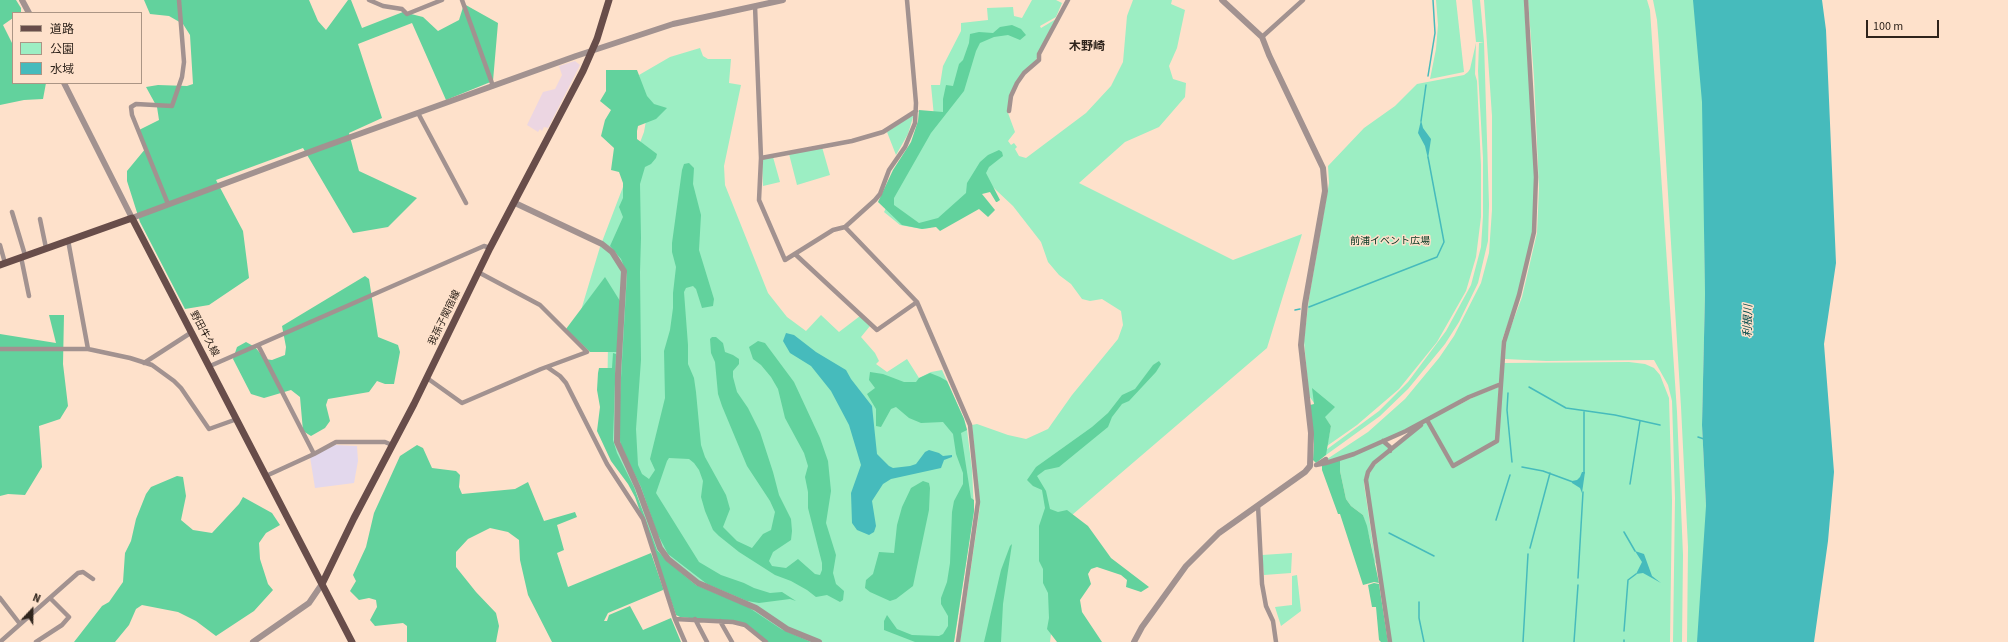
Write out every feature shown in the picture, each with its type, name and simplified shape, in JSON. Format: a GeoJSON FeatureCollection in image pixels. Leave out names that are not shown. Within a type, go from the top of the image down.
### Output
{"type":"FeatureCollection","features":[{"type":"Feature","properties":{"kind":"main road","name":"我孫子関宿線"},"geometry":{"type":"LineString","coordinates":[[322,584],[354,518],[427,378],[490,248],[515,203],[592,51],[609,0]]}},
{"type":"Feature","properties":{"kind":"main road"},"geometry":{"type":"LineString","coordinates":[[3,264],[132,218]]}},
{"type":"Feature","properties":{"kind":"main road","name":"野田牛久線"},"geometry":{"type":"LineString","coordinates":[[132,218],[322,584]]}},
{"type":"Feature","properties":{"kind":"main road"},"geometry":{"type":"LineString","coordinates":[[322,584],[352,642]]}},
{"type":"Feature","properties":{"kind":"street"},"geometry":{"type":"LineString","coordinates":[[22,0],[28,12]]}},
{"type":"Feature","properties":{"kind":"street"},"geometry":{"type":"LineString","coordinates":[[168,204],[132,116],[131,107],[136,104],[172,106],[182,77],[184,62],[179,0]]}},
{"type":"Feature","properties":{"kind":"street"},"geometry":{"type":"LineString","coordinates":[[369,0],[383,6],[402,9],[407,14],[442,0]]}},
{"type":"Feature","properties":{"kind":"street"},"geometry":{"type":"LineString","coordinates":[[462,0],[493,86]]}},
{"type":"Feature","properties":{"kind":"street"},"geometry":{"type":"LineString","coordinates":[[65,84],[132,218],[592,51],[673,24],[783,0]]}},
{"type":"Feature","properties":{"kind":"street"},"geometry":{"type":"LineString","coordinates":[[755,6],[761,158],[759,200],[785,260],[833,230],[844,227],[875,200],[880,194],[889,170],[905,148],[915,123],[916,111],[908,0]]}},
{"type":"Feature","properties":{"kind":"street"},"geometry":{"type":"LineString","coordinates":[[1010,111],[1011,96],[1016,83],[1024,73],[1039,60],[1039,54],[1068,0]]}},
{"type":"Feature","properties":{"kind":"street"},"geometry":{"type":"LineString","coordinates":[[1222,0],[1262,37],[1269,55],[1323,168],[1325,180],[1305,304],[1301,345],[1313,465]]}},
{"type":"Feature","properties":{"kind":"street"},"geometry":{"type":"LineString","coordinates":[[1262,37],[1303,0]]}},
{"type":"Feature","properties":{"kind":"street"},"geometry":{"type":"LineString","coordinates":[[1427,420],[1453,466],[1497,441],[1504,342],[1520,296],[1534,232],[1536,177],[1526,0]]}},
{"type":"Feature","properties":{"kind":"street"},"geometry":{"type":"LineString","coordinates":[[761,158],[852,141],[883,132],[916,111]]}},
{"type":"Feature","properties":{"kind":"street"},"geometry":{"type":"LineString","coordinates":[[418,113],[466,204]]}},
{"type":"Feature","properties":{"kind":"street"},"geometry":{"type":"LineString","coordinates":[[515,203],[602,244],[612,252],[624,272],[625,282],[618,374],[617,442],[638,488],[660,548],[668,559],[698,583],[756,608],[787,629],[819,642]]}},
{"type":"Feature","properties":{"kind":"street"},"geometry":{"type":"LineString","coordinates":[[12,212],[23,256],[28,296]]}},
{"type":"Feature","properties":{"kind":"street"},"geometry":{"type":"LineString","coordinates":[[40,219],[46,248]]}},
{"type":"Feature","properties":{"kind":"street"},"geometry":{"type":"LineString","coordinates":[[844,227],[917,302],[970,425],[978,502],[958,642]]}},
{"type":"Feature","properties":{"kind":"street"},"geometry":{"type":"LineString","coordinates":[[68,240],[88,349]]}},
{"type":"Feature","properties":{"kind":"street"},"geometry":{"type":"LineString","coordinates":[[0,245],[3,264]]}},
{"type":"Feature","properties":{"kind":"street"},"geometry":{"type":"LineString","coordinates":[[210,366],[484,246],[490,248]]}},
{"type":"Feature","properties":{"kind":"street"},"geometry":{"type":"LineString","coordinates":[[795,254],[877,330],[917,302]]}},
{"type":"Feature","properties":{"kind":"street"},"geometry":{"type":"LineString","coordinates":[[427,378],[462,403],[547,367],[588,352],[540,305],[478,272]]}},
{"type":"Feature","properties":{"kind":"street"},"geometry":{"type":"LineString","coordinates":[[144,363],[192,332]]}},
{"type":"Feature","properties":{"kind":"street"},"geometry":{"type":"LineString","coordinates":[[258,345],[314,454]]}},
{"type":"Feature","properties":{"kind":"street"},"geometry":{"type":"LineString","coordinates":[[0,349],[88,349],[144,363],[160,370],[174,381],[209,429],[237,419]]}},
{"type":"Feature","properties":{"kind":"street"},"geometry":{"type":"LineString","coordinates":[[547,367],[560,376],[566,383],[607,464],[643,519],[675,619],[685,642]]}},
{"type":"Feature","properties":{"kind":"street"},"geometry":{"type":"LineString","coordinates":[[1313,465],[1344,458],[1427,420],[1469,397],[1501,384]]}},
{"type":"Feature","properties":{"kind":"street"},"geometry":{"type":"LineString","coordinates":[[1390,642],[1366,485],[1371,467],[1378,459],[1390,451],[1427,420]]}},
{"type":"Feature","properties":{"kind":"street"},"geometry":{"type":"LineString","coordinates":[[1383,441],[1390,447],[1390,451]]}},
{"type":"Feature","properties":{"kind":"street"},"geometry":{"type":"LineString","coordinates":[[266,476],[336,442],[385,442],[392,445]]}},
{"type":"Feature","properties":{"kind":"street"},"geometry":{"type":"LineString","coordinates":[[1134,642],[1142,627],[1186,566],[1219,533],[1306,472],[1313,465],[1326,459]]}},
{"type":"Feature","properties":{"kind":"street"},"geometry":{"type":"LineString","coordinates":[[1258,505],[1262,584],[1266,606],[1273,621],[1276,642]]}},
{"type":"Feature","properties":{"kind":"street"},"geometry":{"type":"LineString","coordinates":[[2,640],[51,599],[78,572],[83,572],[93,578]]}},
{"type":"Feature","properties":{"kind":"street"},"geometry":{"type":"LineString","coordinates":[[253,642],[309,603],[322,584]]}},
{"type":"Feature","properties":{"kind":"street"},"geometry":{"type":"LineString","coordinates":[[0,598],[20,624]]}},
{"type":"Feature","properties":{"kind":"street"},"geometry":{"type":"LineString","coordinates":[[36,642],[62,625],[69,617],[51,599]]}},
{"type":"Feature","properties":{"kind":"street"},"geometry":{"type":"LineString","coordinates":[[675,619],[720,621],[745,625],[766,642]]}},
{"type":"Feature","properties":{"kind":"street"},"geometry":{"type":"LineString","coordinates":[[695,619],[707,642]]}},
{"type":"Feature","properties":{"kind":"street"},"geometry":{"type":"LineString","coordinates":[[720,621],[732,642]]}},
{"type":"Feature","properties":{"kind":"shaded area"},"geometry":{"type":"Polygon","coordinates":[[[575,61],[580,65],[548,128],[544,127],[542,131],[540,129],[538,132],[527,125],[543,92],[555,89],[562,75],[559,66],[575,61]]]}},
{"type":"Feature","properties":{"kind":"shaded area"},"geometry":{"type":"Polygon","coordinates":[[[335,445],[357,446],[358,461],[354,483],[315,488],[310,457],[335,445]]]}},
{"type":"Feature","properties":{"kind":"green space"},"geometry":{"type":"Polygon","coordinates":[[[0,0],[16,0],[21,8],[21,12],[12,12],[12,19],[3,25],[12,43],[12,84],[46,84],[43,99],[24,100],[0,105],[0,0]]]}},
{"type":"Feature","properties":{"kind":"green space"},"geometry":{"type":"Polygon","coordinates":[[[144,0],[309,0],[318,21],[326,30],[348,0],[351,0],[362,28],[403,12],[423,17],[438,31],[459,20],[464,4],[498,23],[493,81],[446,100],[412,23],[358,44],[382,118],[349,133],[359,171],[417,198],[388,227],[353,233],[303,148],[216,180],[243,231],[249,278],[209,305],[185,309],[140,222],[127,181],[127,171],[146,148],[139,130],[159,120],[157,107],[146,87],[158,85],[187,86],[193,84],[190,35],[183,24],[169,16],[150,14],[144,0]]]}},
{"type":"Feature","properties":{"kind":"green space"},"geometry":{"type":"Polygon","coordinates":[[[1032,0],[1056,0],[1062,3],[1056,17],[1040,26],[1041,28],[1056,19],[1035,62],[1022,73],[1008,107],[1008,113],[1015,132],[1008,141],[1011,145],[1014,143],[1017,147],[1015,149],[1019,156],[1026,158],[1086,113],[1111,86],[1123,62],[1127,16],[1133,0],[1172,0],[1171,4],[1185,10],[1177,48],[1169,66],[1173,79],[1186,83],[1185,97],[1159,127],[1125,142],[1079,183],[1233,260],[1302,234],[1267,348],[1065,521],[1050,642],[960,642],[980,506],[972,425],[977,424],[1008,435],[1026,439],[1048,429],[1072,395],[1118,339],[1123,325],[1121,311],[1102,299],[1090,301],[1082,299],[1071,284],[1059,275],[1048,262],[1041,242],[1013,206],[980,175],[962,201],[930,228],[922,229],[900,225],[884,212],[924,134],[935,127],[931,85],[940,85],[943,66],[961,31],[961,23],[988,20],[987,8],[1013,7],[1014,16],[1022,18],[1032,0]]]}},
{"type":"Feature","properties":{"kind":"green space"},"geometry":{"type":"Polygon","coordinates":[[[1436,0],[1456,0],[1464,72],[1430,79],[1436,49],[1438,25],[1436,0]]]}},
{"type":"Feature","properties":{"kind":"green space"},"geometry":{"type":"Polygon","coordinates":[[[1472,0],[1480,0],[1484,42],[1476,42],[1472,0]]]}},
{"type":"Feature","properties":{"kind":"green space"},"geometry":{"type":"Polygon","coordinates":[[[1484,0],[1524,0],[1535,177],[1533,237],[1516,302],[1502,340],[1500,382],[1403,431],[1345,456],[1321,463],[1368,432],[1405,399],[1439,358],[1454,336],[1481,283],[1489,253],[1492,210],[1492,116],[1484,0]]]}},
{"type":"Feature","properties":{"kind":"green space"},"geometry":{"type":"Polygon","coordinates":[[[1528,0],[1647,0],[1650,10],[1677,412],[1683,555],[1682,642],[1673,642],[1675,498],[1672,401],[1668,385],[1654,360],[1546,361],[1505,359],[1506,340],[1522,297],[1537,233],[1539,188],[1534,77],[1528,0]]]}},
{"type":"Feature","properties":{"kind":"green space"},"geometry":{"type":"Polygon","coordinates":[[[1653,0],[1702,0],[1705,294],[1702,425],[1706,506],[1707,642],[1687,642],[1688,547],[1681,407],[1659,46],[1657,20],[1653,0]]]}},
{"type":"Feature","properties":{"kind":"green space"},"geometry":{"type":"Polygon","coordinates":[[[1012,25],[1021,29],[1026,35],[1020,40],[1008,35],[994,37],[980,43],[976,51],[964,91],[931,133],[894,198],[894,205],[919,223],[938,218],[966,193],[967,183],[980,162],[988,155],[999,150],[1002,152],[1003,156],[989,167],[986,173],[1000,200],[996,202],[990,192],[982,194],[995,210],[988,217],[979,209],[940,231],[936,227],[922,229],[902,225],[878,202],[893,170],[911,142],[918,121],[919,110],[943,112],[943,99],[946,85],[953,86],[959,64],[963,60],[969,43],[970,34],[979,32],[993,33],[1000,27],[1012,25]]]}},
{"type":"Feature","properties":{"kind":"green space"},"geometry":{"type":"Polygon","coordinates":[[[1484,42],[1489,205],[1488,241],[1478,283],[1459,322],[1445,344],[1408,389],[1380,416],[1326,455],[1326,450],[1379,411],[1408,382],[1446,331],[1471,285],[1481,247],[1483,216],[1483,158],[1478,71],[1479,43],[1484,42]]]}},
{"type":"Feature","properties":{"kind":"green space","name":"前浦イベント広場"},"geometry":{"type":"Polygon","coordinates":[[[1476,43],[1475,74],[1477,81],[1481,165],[1481,217],[1476,257],[1466,291],[1437,342],[1399,389],[1357,425],[1327,446],[1331,426],[1309,396],[1304,341],[1309,298],[1329,183],[1328,166],[1364,128],[1395,106],[1417,84],[1464,75],[1468,72],[1476,43]]]}},
{"type":"Feature","properties":{"kind":"green space"},"geometry":{"type":"Polygon","coordinates":[[[700,48],[703,56],[708,59],[731,59],[729,83],[741,85],[724,166],[725,185],[768,293],[787,317],[806,331],[821,315],[839,332],[860,316],[870,326],[861,337],[875,353],[879,361],[876,364],[887,372],[907,359],[919,378],[931,372],[942,370],[964,419],[967,430],[972,469],[974,511],[954,642],[768,642],[666,561],[657,550],[637,494],[614,452],[607,407],[608,345],[576,327],[600,247],[644,132],[647,115],[639,75],[670,57],[700,48]]]}},
{"type":"Feature","properties":{"kind":"green space"},"geometry":{"type":"Polygon","coordinates":[[[606,70],[637,70],[647,96],[654,104],[667,108],[656,119],[638,126],[637,131],[637,139],[657,154],[656,158],[651,164],[645,167],[640,184],[641,360],[636,429],[638,465],[642,474],[649,479],[655,470],[650,459],[665,398],[664,351],[670,330],[676,267],[672,252],[672,243],[682,170],[684,164],[689,163],[694,168],[693,184],[701,215],[699,250],[714,299],[713,306],[702,308],[696,289],[693,286],[686,288],[684,292],[688,364],[694,378],[701,445],[705,457],[726,495],[730,509],[723,527],[737,541],[752,548],[763,534],[771,530],[775,512],[770,501],[747,466],[722,406],[718,394],[715,362],[711,353],[710,339],[712,337],[716,337],[723,343],[725,352],[739,359],[739,364],[733,371],[737,392],[748,408],[760,432],[779,495],[791,519],[791,540],[773,552],[769,561],[772,566],[786,568],[798,559],[815,574],[820,575],[822,563],[808,508],[808,492],[805,477],[808,466],[804,453],[785,418],[778,389],[771,377],[761,365],[753,359],[749,347],[758,341],[765,343],[794,382],[820,438],[828,461],[831,491],[826,523],[836,555],[833,573],[836,584],[844,591],[843,600],[840,602],[827,595],[816,597],[791,581],[775,575],[739,552],[719,536],[713,530],[705,511],[701,497],[703,481],[699,470],[689,459],[669,458],[656,493],[699,562],[721,575],[770,593],[782,592],[796,601],[790,599],[759,603],[747,601],[707,584],[668,554],[657,533],[641,487],[622,449],[620,441],[620,395],[627,274],[621,259],[610,246],[623,217],[619,207],[623,198],[623,183],[619,172],[611,170],[614,148],[601,136],[605,120],[611,110],[600,101],[606,91],[606,70]]]}},
{"type":"Feature","properties":{"kind":"green space"},"geometry":{"type":"Polygon","coordinates":[[[914,114],[908,134],[896,155],[887,132],[914,114]]]}},
{"type":"Feature","properties":{"kind":"green space"},"geometry":{"type":"Polygon","coordinates":[[[822,147],[830,175],[797,185],[789,154],[822,147]]]}},
{"type":"Feature","properties":{"kind":"green space"},"geometry":{"type":"Polygon","coordinates":[[[773,157],[780,182],[763,186],[762,161],[763,159],[773,157]]]}},
{"type":"Feature","properties":{"kind":"green space"},"geometry":{"type":"Polygon","coordinates":[[[365,276],[369,279],[378,337],[398,345],[400,352],[394,384],[385,384],[377,381],[369,392],[328,399],[326,405],[330,421],[325,428],[311,436],[303,431],[300,397],[291,390],[264,398],[251,394],[233,359],[237,347],[246,342],[255,347],[265,359],[272,360],[285,355],[286,347],[282,326],[365,276]]]}},
{"type":"Feature","properties":{"kind":"green space"},"geometry":{"type":"Polygon","coordinates":[[[605,277],[620,301],[617,352],[590,352],[566,329],[605,277]]]}},
{"type":"Feature","properties":{"kind":"green space"},"geometry":{"type":"Polygon","coordinates":[[[49,315],[64,315],[63,364],[68,406],[60,419],[39,426],[42,467],[25,495],[8,494],[0,496],[0,334],[56,343],[49,315]]]}},
{"type":"Feature","properties":{"kind":"green space"},"geometry":{"type":"Polygon","coordinates":[[[613,353],[616,354],[613,440],[617,453],[634,487],[657,550],[667,561],[696,585],[748,607],[781,629],[811,642],[768,642],[745,624],[680,617],[676,615],[635,497],[628,484],[611,461],[597,431],[600,407],[597,390],[599,368],[612,368],[613,353]]]}},
{"type":"Feature","properties":{"kind":"green space"},"geometry":{"type":"Polygon","coordinates":[[[1159,361],[1161,364],[1156,372],[1129,401],[1122,404],[1112,417],[1108,427],[1059,467],[1045,470],[1037,476],[1046,491],[1050,509],[1058,512],[1067,510],[1088,526],[1111,558],[1149,587],[1141,592],[1126,587],[1127,580],[1121,575],[1097,567],[1091,569],[1088,574],[1091,584],[1080,600],[1082,612],[1102,642],[1057,642],[1047,629],[1049,618],[1048,593],[1043,583],[1043,569],[1039,561],[1039,526],[1045,508],[1042,490],[1033,486],[1027,480],[1036,467],[1092,427],[1108,413],[1122,395],[1135,389],[1153,365],[1159,361]]]}},
{"type":"Feature","properties":{"kind":"green space"},"geometry":{"type":"Polygon","coordinates":[[[1629,362],[1645,364],[1654,368],[1660,375],[1669,398],[1672,501],[1670,642],[1391,642],[1367,485],[1369,475],[1373,467],[1425,422],[1427,423],[1452,468],[1495,444],[1503,363],[1629,362]]]}},
{"type":"Feature","properties":{"kind":"green space"},"geometry":{"type":"Polygon","coordinates":[[[870,372],[883,374],[904,382],[916,382],[919,378],[930,373],[940,377],[947,381],[964,419],[967,430],[961,433],[971,498],[974,500],[974,511],[954,642],[915,642],[884,630],[884,621],[887,615],[897,629],[912,635],[939,636],[943,634],[948,626],[948,616],[941,604],[941,598],[947,582],[950,563],[952,512],[954,501],[963,484],[963,473],[956,454],[953,434],[943,422],[921,423],[909,418],[896,407],[891,409],[881,427],[876,426],[876,409],[867,394],[875,388],[869,380],[870,372]]]}},
{"type":"Feature","properties":{"kind":"green space"},"geometry":{"type":"Polygon","coordinates":[[[1499,387],[1496,440],[1453,464],[1429,420],[1476,396],[1499,387]]]}},
{"type":"Feature","properties":{"kind":"green space"},"geometry":{"type":"Polygon","coordinates":[[[1312,388],[1335,407],[1325,417],[1331,426],[1326,455],[1316,463],[1313,460],[1314,444],[1310,405],[1314,404],[1312,388]]]}},
{"type":"Feature","properties":{"kind":"green space"},"geometry":{"type":"Polygon","coordinates":[[[1383,443],[1389,449],[1376,459],[1364,479],[1376,564],[1363,515],[1351,506],[1346,499],[1340,471],[1340,460],[1383,443]]]}},
{"type":"Feature","properties":{"kind":"green space"},"geometry":{"type":"Polygon","coordinates":[[[417,445],[423,448],[432,468],[456,471],[460,475],[459,487],[462,494],[515,489],[528,482],[544,521],[575,512],[577,517],[557,525],[564,550],[557,553],[568,587],[651,553],[663,590],[608,613],[604,621],[607,621],[609,615],[630,606],[643,630],[671,618],[681,642],[552,642],[528,595],[520,560],[519,540],[508,532],[490,528],[468,539],[456,552],[456,567],[476,592],[496,613],[499,626],[496,642],[407,642],[407,626],[403,623],[375,626],[370,620],[377,607],[376,600],[369,598],[359,600],[350,591],[356,581],[353,575],[366,547],[374,513],[400,456],[417,445]]]}},
{"type":"Feature","properties":{"kind":"green space"},"geometry":{"type":"Polygon","coordinates":[[[1340,460],[1340,471],[1346,499],[1351,506],[1363,515],[1367,526],[1379,583],[1374,582],[1363,585],[1340,514],[1338,514],[1322,470],[1322,465],[1340,460]]]}},
{"type":"Feature","properties":{"kind":"green space"},"geometry":{"type":"Polygon","coordinates":[[[177,476],[183,477],[186,496],[181,520],[193,530],[212,533],[239,504],[243,497],[272,513],[280,525],[266,533],[259,543],[260,559],[268,584],[273,590],[254,611],[216,636],[196,621],[178,612],[142,605],[136,609],[129,625],[115,642],[74,642],[102,606],[109,602],[123,582],[125,553],[131,541],[136,519],[146,494],[151,487],[177,476]]]}},
{"type":"Feature","properties":{"kind":"green space"},"geometry":{"type":"Polygon","coordinates":[[[923,481],[929,483],[929,510],[913,586],[896,599],[890,601],[870,592],[865,588],[866,580],[873,574],[879,552],[894,553],[897,525],[902,507],[911,488],[923,481]]]}},
{"type":"Feature","properties":{"kind":"green space"},"geometry":{"type":"Polygon","coordinates":[[[1012,544],[1003,604],[1001,642],[984,642],[1001,570],[1012,544]]]}},
{"type":"Feature","properties":{"kind":"green space"},"geometry":{"type":"Polygon","coordinates":[[[1292,553],[1291,573],[1264,575],[1262,555],[1292,553]]]}},
{"type":"Feature","properties":{"kind":"green space"},"geometry":{"type":"Polygon","coordinates":[[[1297,575],[1301,611],[1281,626],[1275,607],[1292,605],[1292,576],[1297,575]]]}},
{"type":"Feature","properties":{"kind":"green space"},"geometry":{"type":"Polygon","coordinates":[[[1374,583],[1379,584],[1388,642],[1381,642],[1379,640],[1376,607],[1372,607],[1368,585],[1374,583]]]}},
{"type":"Feature","properties":{"kind":"water","name":"利根川"},"geometry":{"type":"Polygon","coordinates":[[[1693,0],[1822,0],[1826,30],[1836,263],[1824,344],[1834,472],[1828,541],[1814,642],[1697,642],[1706,506],[1702,425],[1705,294],[1702,102],[1693,0]]]}},
{"type":"Feature","properties":{"kind":"water"},"geometry":{"type":"Polygon","coordinates":[[[1421,120],[1423,128],[1431,139],[1428,159],[1425,146],[1418,133],[1421,120]]]}},
{"type":"Feature","properties":{"kind":"water"},"geometry":{"type":"Polygon","coordinates":[[[786,333],[794,335],[816,352],[846,370],[851,379],[872,406],[877,454],[889,466],[893,468],[916,464],[925,452],[929,450],[943,456],[952,455],[952,457],[944,460],[941,468],[891,479],[883,484],[872,501],[876,526],[874,532],[869,535],[857,530],[852,523],[851,493],[861,465],[849,425],[831,391],[811,366],[790,353],[783,341],[786,333]]]}},
{"type":"Feature","properties":{"kind":"water"},"geometry":{"type":"Polygon","coordinates":[[[1582,472],[1585,472],[1582,493],[1580,488],[1572,483],[1572,481],[1577,480],[1582,472]]]}},
{"type":"Feature","properties":{"kind":"water"},"geometry":{"type":"Polygon","coordinates":[[[1635,551],[1644,554],[1652,576],[1661,583],[1643,573],[1636,574],[1642,562],[1635,551]]]}},
{"type":"Feature","properties":{"kind":"waterway"},"geometry":{"type":"LineString","coordinates":[[1428,76],[1435,33],[1433,0]]}},
{"type":"Feature","properties":{"kind":"waterway"},"geometry":{"type":"LineString","coordinates":[[1421,121],[1426,85]]}},
{"type":"Feature","properties":{"kind":"waterway"},"geometry":{"type":"LineString","coordinates":[[1309,307],[1437,257],[1444,242],[1428,157]]}},
{"type":"Feature","properties":{"kind":"waterway"},"geometry":{"type":"LineString","coordinates":[[1295,310],[1300,309]]}},
{"type":"Feature","properties":{"kind":"waterway"},"geometry":{"type":"LineString","coordinates":[[1529,387],[1566,408],[1615,415],[1660,425]]}},
{"type":"Feature","properties":{"kind":"waterway"},"geometry":{"type":"LineString","coordinates":[[1508,393],[1507,410],[1512,462]]}},
{"type":"Feature","properties":{"kind":"waterway"},"geometry":{"type":"LineString","coordinates":[[1584,412],[1584,473]]}},
{"type":"Feature","properties":{"kind":"waterway"},"geometry":{"type":"LineString","coordinates":[[1630,484],[1640,421]]}},
{"type":"Feature","properties":{"kind":"waterway"},"geometry":{"type":"LineString","coordinates":[[1698,437],[1704,439]]}},
{"type":"Feature","properties":{"kind":"waterway"},"geometry":{"type":"LineString","coordinates":[[1522,467],[1543,471],[1573,482]]}},
{"type":"Feature","properties":{"kind":"waterway"},"geometry":{"type":"LineString","coordinates":[[1530,548],[1550,473]]}},
{"type":"Feature","properties":{"kind":"waterway"},"geometry":{"type":"LineString","coordinates":[[1496,520],[1510,475]]}},
{"type":"Feature","properties":{"kind":"waterway"},"geometry":{"type":"LineString","coordinates":[[1578,578],[1583,492]]}},
{"type":"Feature","properties":{"kind":"waterway"},"geometry":{"type":"LineString","coordinates":[[1624,532],[1635,551]]}},
{"type":"Feature","properties":{"kind":"waterway"},"geometry":{"type":"LineString","coordinates":[[1389,533],[1434,556]]}},
{"type":"Feature","properties":{"kind":"waterway"},"geometry":{"type":"LineString","coordinates":[[1523,642],[1528,554]]}},
{"type":"Feature","properties":{"kind":"waterway"},"geometry":{"type":"LineString","coordinates":[[1624,631],[1628,580],[1636,574]]}},
{"type":"Feature","properties":{"kind":"waterway"},"geometry":{"type":"LineString","coordinates":[[1574,642],[1578,585]]}},
{"type":"Feature","properties":{"kind":"waterway"},"geometry":{"type":"LineString","coordinates":[[1419,602],[1419,618],[1424,642]]}},
{"type":"Feature","properties":{"kind":"district","name":"木野崎"},"geometry":{"type":"Point","coordinates":[1087,47]}}]}
